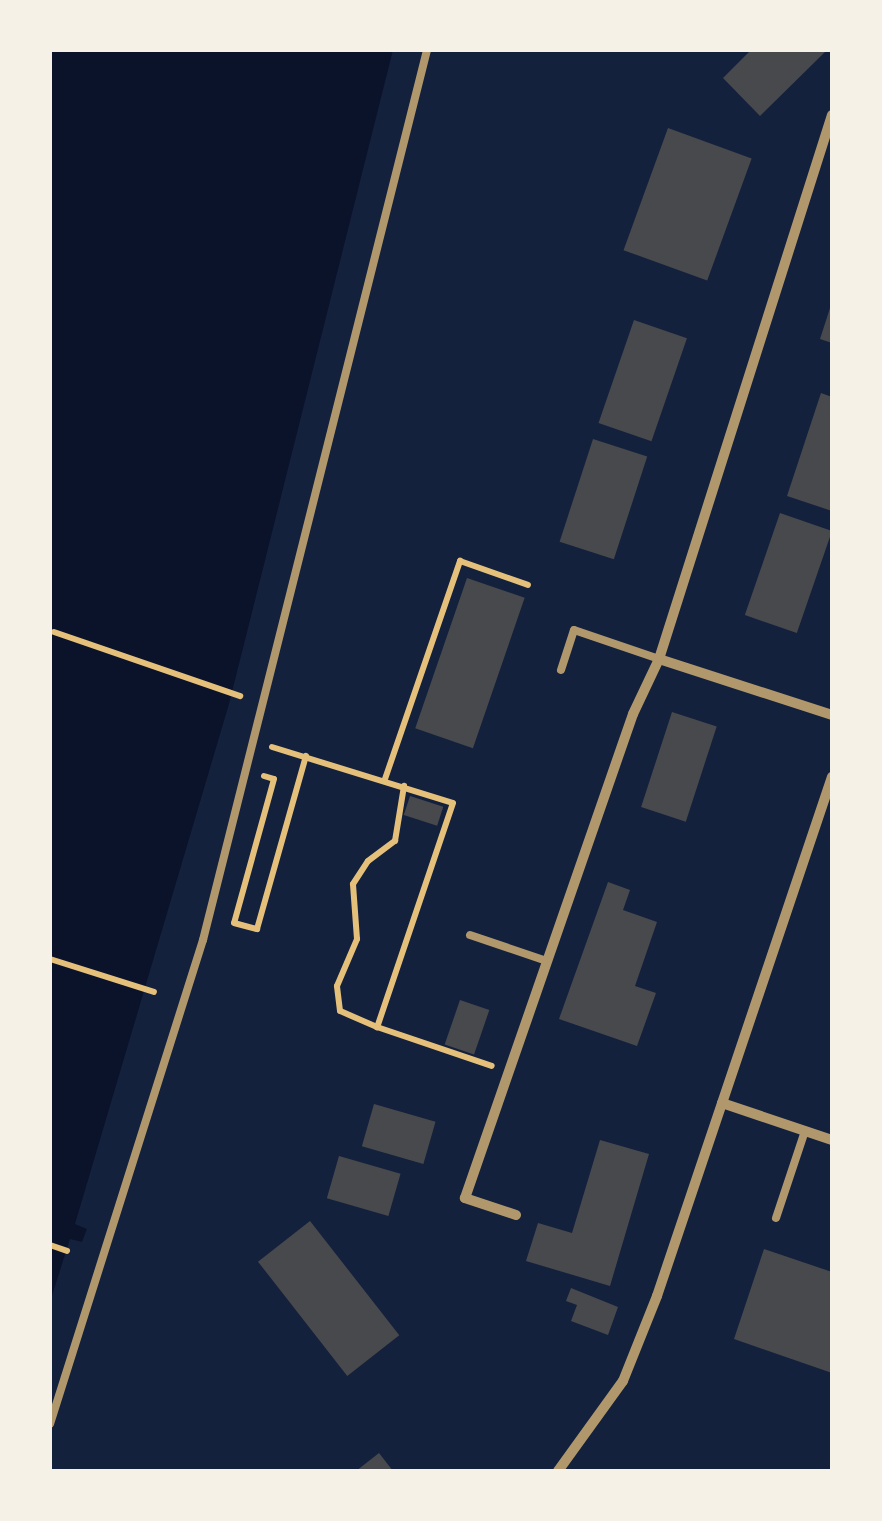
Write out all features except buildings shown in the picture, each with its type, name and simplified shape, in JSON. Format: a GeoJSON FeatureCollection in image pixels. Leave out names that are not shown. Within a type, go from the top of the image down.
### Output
{"type":"FeatureCollection","features":[{"type":"Feature","properties":{"kind":"street"},"geometry":{"type":"LineString","coordinates":[[516,1215],[465,1198],[659,659],[832,115]]}},
{"type":"Feature","properties":{"kind":"street"},"geometry":{"type":"LineString","coordinates":[[659,659],[832,715]]}},
{"type":"Feature","properties":{"kind":"street"},"geometry":{"type":"LineString","coordinates":[[558,1471],[623,1382],[832,777]]}},
{"type":"Feature","properties":{"kind":"street"},"geometry":{"type":"LineString","coordinates":[[722,1103],[832,1140]]}},
{"type":"Feature","properties":{"kind":"lane"},"geometry":{"type":"LineString","coordinates":[[50,1424],[203,940],[428,50]]}},
{"type":"Feature","properties":{"kind":"lane"},"geometry":{"type":"LineString","coordinates":[[561,670],[574,630],[659,659]]}},
{"type":"Feature","properties":{"kind":"lane"},"geometry":{"type":"LineString","coordinates":[[470,935],[547,962]]}},
{"type":"Feature","properties":{"kind":"lane"},"geometry":{"type":"LineString","coordinates":[[776,1218],[805,1130]]}},
{"type":"Feature","properties":{"kind":"path"},"geometry":{"type":"LineString","coordinates":[[385,779],[460,561],[528,584]]}},
{"type":"Feature","properties":{"kind":"path"},"geometry":{"type":"LineString","coordinates":[[54,632],[240,696]]}},
{"type":"Feature","properties":{"kind":"path"},"geometry":{"type":"LineString","coordinates":[[264,745],[366,773],[453,803],[377,1026]]}},
{"type":"Feature","properties":{"kind":"path"},"geometry":{"type":"LineString","coordinates":[[248,772],[274,778],[234,923],[256,930],[306,756]]}},
{"type":"Feature","properties":{"kind":"path"},"geometry":{"type":"LineString","coordinates":[[404,786],[394,840],[368,861],[354,884],[357,939],[337,986],[347,1018],[509,1072]]}},
{"type":"Feature","properties":{"kind":"path"},"geometry":{"type":"LineString","coordinates":[[50,959],[154,992]]}},
{"type":"Feature","properties":{"kind":"path"},"geometry":{"type":"LineString","coordinates":[[50,1245],[66,1251]]}},
{"type":"Feature","properties":{"kind":"water"},"geometry":{"type":"Polygon","coordinates":[[[50,50],[393,50],[229,704],[75,1224],[87,1229],[82,1242],[70,1239],[50,1302],[50,50]]]}}]}
